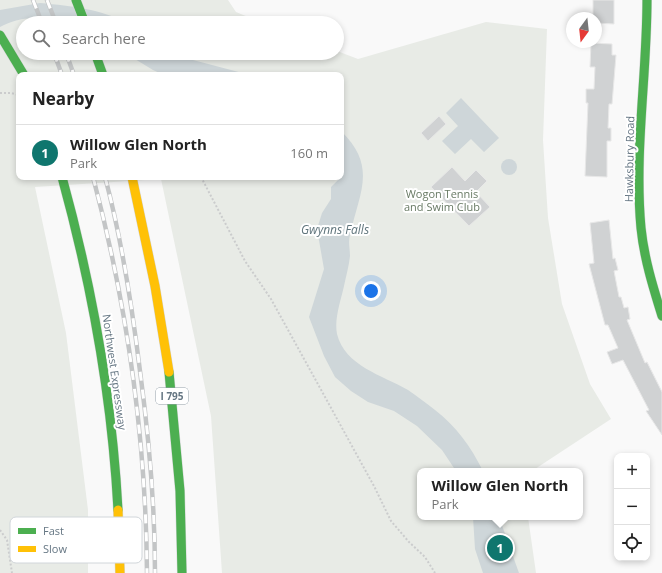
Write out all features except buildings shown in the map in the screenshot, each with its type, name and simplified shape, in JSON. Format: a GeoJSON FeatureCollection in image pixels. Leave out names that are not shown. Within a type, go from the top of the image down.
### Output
{"type":"FeatureCollection","features":[{"type":"Feature","properties":{"kind":"main road"},"geometry":{"type":"LineString","coordinates":[[76,0],[82,16]]}},
{"type":"Feature","properties":{"kind":"main road","name":"Hawksbury Road"},"geometry":{"type":"LineString","coordinates":[[647,0],[639,172],[640,215],[651,283],[662,316]]}},
{"type":"Feature","properties":{"kind":"main road"},"geometry":{"type":"LineString","coordinates":[[0,35],[22,72]]}},
{"type":"Feature","properties":{"kind":"main road"},"geometry":{"type":"LineString","coordinates":[[98,60],[102,72]]}},
{"type":"Feature","properties":{"kind":"main road","name":"Northwest Expressway"},"geometry":{"type":"LineString","coordinates":[[63,180],[90,288],[109,406],[117,517]]}},
{"type":"Feature","properties":{"kind":"main road","name":"I 795"},"geometry":{"type":"LineString","coordinates":[[133,180],[156,293],[172,399],[179,482],[182,573]]}},
{"type":"Feature","properties":{"kind":"main road","name":"Northwest Expressway"},"geometry":{"type":"LineString","coordinates":[[120,563],[120,573]]}},
{"type":"Feature","properties":{"kind":"path"},"geometry":{"type":"LineString","coordinates":[[0,93],[16,94]]}},
{"type":"Feature","properties":{"kind":"path"},"geometry":{"type":"LineString","coordinates":[[203,180],[245,261],[271,299],[374,486],[391,521],[408,542],[425,557],[435,573]]}},
{"type":"Feature","properties":{"kind":"path"},"geometry":{"type":"LineString","coordinates":[[0,530],[7,540],[10,560]]}},
{"type":"Feature","properties":{"kind":"path"},"geometry":{"type":"LineString","coordinates":[[10,563],[12,573]]}},
{"type":"Feature","properties":{"kind":"green space","name":"Wogon Tennis and Swim Club"},"geometry":{"type":"Polygon","coordinates":[[[0,0],[228,0],[236,12],[246,16],[16,16],[16,60],[344,60],[344,54],[358,59],[486,22],[547,29],[543,140],[548,218],[562,304],[590,384],[611,419],[537,468],[417,468],[417,520],[528,520],[536,573],[222,573],[211,416],[161,180],[344,180],[344,72],[16,72],[16,180],[145,180],[35,187],[66,333],[88,517],[10,517],[10,563],[88,563],[88,573],[0,573],[0,0]]]}},
{"type":"Feature","properties":{"kind":"water"},"geometry":{"type":"Polygon","coordinates":[[[40,3],[64,5],[96,11],[112,16],[16,16],[16,21],[0,27],[0,10],[40,3]]]}},
{"type":"Feature","properties":{"kind":"water"},"geometry":{"type":"Polygon","coordinates":[[[137,60],[193,60],[239,72],[157,72],[137,60]]]}},
{"type":"Feature","properties":{"kind":"water"},"geometry":{"type":"Polygon","coordinates":[[[461,98],[499,138],[484,152],[471,139],[455,154],[442,141],[458,126],[446,113],[461,98]]]}},
{"type":"Feature","properties":{"kind":"water","name":"Gwynns Falls"},"geometry":{"type":"Polygon","coordinates":[[[344,135],[352,144],[359,157],[363,181],[349,238],[350,260],[337,316],[336,328],[341,345],[356,362],[408,390],[443,416],[462,438],[481,468],[454,468],[442,450],[417,426],[394,411],[368,402],[351,391],[335,377],[324,356],[309,317],[324,269],[317,229],[322,213],[331,199],[331,187],[338,180],[344,180],[344,135]]]}},
{"type":"Feature","properties":{"kind":"water"},"geometry":{"type":"Polygon","coordinates":[[[509,159],[515,161],[517,167],[515,173],[509,175],[503,173],[501,167],[503,161],[509,159]]]}},
{"type":"Feature","properties":{"kind":"water"},"geometry":{"type":"Polygon","coordinates":[[[473,520],[500,520],[519,573],[483,573],[475,549],[473,520]]]}},
{"type":"Feature","properties":{"kind":"railway"},"geometry":{"type":"LineString","coordinates":[[33,0],[39,16]]}},
{"type":"Feature","properties":{"kind":"railway"},"geometry":{"type":"LineString","coordinates":[[47,0],[53,16]]}},
{"type":"Feature","properties":{"kind":"railway"},"geometry":{"type":"LineString","coordinates":[[57,60],[61,72]]}},
{"type":"Feature","properties":{"kind":"railway"},"geometry":{"type":"LineString","coordinates":[[69,60],[73,72]]}},
{"type":"Feature","properties":{"kind":"railway"},"geometry":{"type":"LineString","coordinates":[[94,180],[116,274],[132,373],[143,473],[147,573]]}},
{"type":"Feature","properties":{"kind":"railway"},"geometry":{"type":"LineString","coordinates":[[106,180],[117,225],[134,322],[149,446],[153,497],[155,573]]}},
{"type":"Feature","properties":{"kind":"traffic: fast"},"geometry":{"type":"LineString","coordinates":[[76,0],[82,16]]}},
{"type":"Feature","properties":{"kind":"traffic: fast"},"geometry":{"type":"LineString","coordinates":[[647,0],[640,142],[639,200],[644,250],[662,316]]}},
{"type":"Feature","properties":{"kind":"traffic: fast"},"geometry":{"type":"LineString","coordinates":[[0,35],[22,72]]}},
{"type":"Feature","properties":{"kind":"traffic: fast"},"geometry":{"type":"LineString","coordinates":[[98,60],[102,72]]}},
{"type":"Feature","properties":{"kind":"traffic: fast"},"geometry":{"type":"LineString","coordinates":[[63,180],[83,259],[99,342],[111,426],[118,510]]}},
{"type":"Feature","properties":{"kind":"traffic: fast"},"geometry":{"type":"LineString","coordinates":[[169,372],[180,491],[182,573]]}},
{"type":"Feature","properties":{"kind":"traffic: slow"},"geometry":{"type":"LineString","coordinates":[[133,180],[155,286],[169,372]]}},
{"type":"Feature","properties":{"kind":"traffic: slow"},"geometry":{"type":"LineString","coordinates":[[118,510],[118,517]]}},
{"type":"Feature","properties":{"kind":"traffic: slow"},"geometry":{"type":"LineString","coordinates":[[120,563],[120,573]]}},
{"type":"Feature","properties":{"kind":"place","name":"Willow Glen North"},"geometry":{"type":"Point","coordinates":[500,548]}}]}
